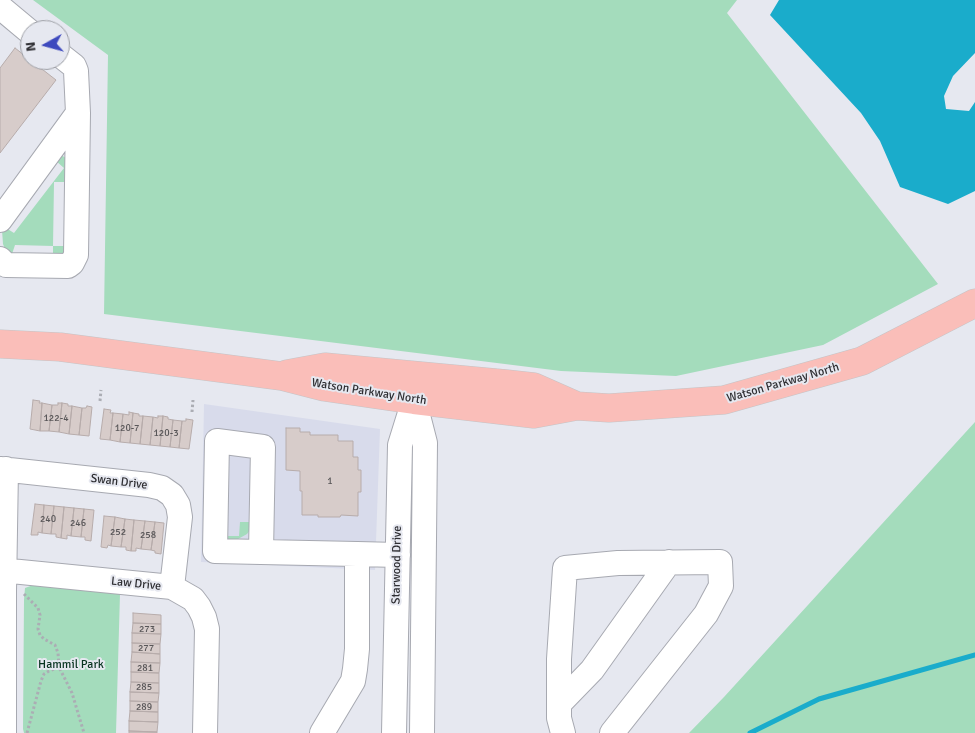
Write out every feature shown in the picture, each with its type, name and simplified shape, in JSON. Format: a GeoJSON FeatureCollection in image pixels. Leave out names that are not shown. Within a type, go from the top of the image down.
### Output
{"type":"FeatureCollection","features":[{"type":"Feature","properties":{"kind":"main road","name":"Watson Parkway North"},"geometry":{"type":"LineString","coordinates":[[0,344],[60,347],[280,376],[324,387],[415,387],[534,414],[576,406],[609,408],[724,400],[862,361],[975,302]]}},
{"type":"Feature","properties":{"kind":"street"},"geometry":{"type":"LineString","coordinates":[[0,7],[20,24]]}},
{"type":"Feature","properties":{"kind":"street"},"geometry":{"type":"LineString","coordinates":[[0,259],[6,265],[68,266],[76,255],[78,113],[76,71],[70,63]]}},
{"type":"Feature","properties":{"kind":"street"},"geometry":{"type":"LineString","coordinates":[[0,220],[78,113]]}},
{"type":"Feature","properties":{"kind":"street"},"geometry":{"type":"LineString","coordinates":[[415,387],[425,443],[422,733]]}},
{"type":"Feature","properties":{"kind":"street","name":"Starwood Drive"},"geometry":{"type":"LineString","coordinates":[[394,733],[400,445],[415,387]]}},
{"type":"Feature","properties":{"kind":"street"},"geometry":{"type":"LineString","coordinates":[[261,552],[263,447],[217,441],[215,551],[261,552],[357,554],[398,554]]}},
{"type":"Feature","properties":{"kind":"street"},"geometry":{"type":"LineString","coordinates":[[3,469],[4,733]]}},
{"type":"Feature","properties":{"kind":"street","name":"Swan Drive"},"geometry":{"type":"LineString","coordinates":[[3,469],[149,485],[162,488],[172,494],[178,505],[180,517],[172,587]]}},
{"type":"Feature","properties":{"kind":"street"},"geometry":{"type":"LineString","coordinates":[[322,733],[353,681],[357,649],[357,554]]}},
{"type":"Feature","properties":{"kind":"street"},"geometry":{"type":"LineString","coordinates":[[559,704],[592,670],[669,562]]}},
{"type":"Feature","properties":{"kind":"street"},"geometry":{"type":"LineString","coordinates":[[563,733],[559,718],[559,659],[565,568],[618,563],[720,562],[721,586],[706,614],[612,733]]}},
{"type":"Feature","properties":{"kind":"street","name":"Law Drive"},"geometry":{"type":"LineString","coordinates":[[2,570],[172,587],[192,599],[199,607],[207,629],[205,733]]}},
{"type":"Feature","properties":{"kind":"path"},"geometry":{"type":"LineString","coordinates":[[100,401],[101,390]]}},
{"type":"Feature","properties":{"kind":"path"},"geometry":{"type":"LineString","coordinates":[[192,412],[193,400]]}},
{"type":"Feature","properties":{"kind":"path"},"geometry":{"type":"LineString","coordinates":[[22,592],[38,608],[40,615],[38,629],[40,635],[55,646],[58,653],[59,667],[70,688],[84,733]]}},
{"type":"Feature","properties":{"kind":"path"},"geometry":{"type":"LineString","coordinates":[[27,733],[44,674],[59,667]]}},
{"type":"Feature","properties":{"kind":"shaded area"},"geometry":{"type":"Polygon","coordinates":[[[204,404],[380,429],[375,570],[201,562],[204,404]]]}},
{"type":"Feature","properties":{"kind":"green space"},"geometry":{"type":"Polygon","coordinates":[[[33,0],[737,0],[727,13],[938,284],[823,345],[676,376],[561,371],[104,314],[108,55],[70,27],[70,20],[60,20],[33,0]]]}},
{"type":"Feature","properties":{"kind":"green space"},"geometry":{"type":"Polygon","coordinates":[[[61,155],[66,158],[66,182],[54,182],[53,246],[15,245],[12,254],[5,249],[2,230],[6,228],[14,233],[64,168],[56,161],[61,155]]]}},
{"type":"Feature","properties":{"kind":"green space"},"geometry":{"type":"Polygon","coordinates":[[[53,246],[64,246],[65,250],[62,255],[53,257],[53,246]]]}},
{"type":"Feature","properties":{"kind":"green space"},"geometry":{"type":"Polygon","coordinates":[[[975,422],[975,733],[689,733],[724,697],[975,422]]]}},
{"type":"Feature","properties":{"kind":"green space"},"geometry":{"type":"Polygon","coordinates":[[[240,522],[250,522],[250,530],[238,539],[227,540],[226,536],[239,536],[240,522]]]}},
{"type":"Feature","properties":{"kind":"green space","name":"Hammil Park"},"geometry":{"type":"Polygon","coordinates":[[[36,584],[120,594],[116,733],[24,733],[24,600],[25,588],[36,584]]]}},
{"type":"Feature","properties":{"kind":"water"},"geometry":{"type":"Polygon","coordinates":[[[779,0],[975,0],[975,53],[953,76],[944,96],[946,109],[969,111],[975,102],[975,191],[948,204],[900,187],[880,141],[861,113],[770,15],[779,0]]]}},
{"type":"Feature","properties":{"kind":"building"},"geometry":{"type":"Polygon","coordinates":[[[15,48],[20,52],[20,70],[43,70],[56,80],[0,153],[0,68],[15,48]]]}},
{"type":"Feature","properties":{"kind":"building"},"geometry":{"type":"Polygon","coordinates":[[[33,400],[42,403],[40,431],[30,429],[33,400]]]}},
{"type":"Feature","properties":{"kind":"building"},"geometry":{"type":"Polygon","coordinates":[[[42,403],[52,405],[49,431],[40,431],[42,403]]]}},
{"type":"Feature","properties":{"kind":"building"},"geometry":{"type":"Polygon","coordinates":[[[58,403],[62,403],[59,432],[49,431],[52,405],[58,405],[58,403]]]}},
{"type":"Feature","properties":{"kind":"building"},"geometry":{"type":"Polygon","coordinates":[[[62,403],[72,406],[69,434],[59,432],[62,403]]]}},
{"type":"Feature","properties":{"kind":"building"},"geometry":{"type":"Polygon","coordinates":[[[72,406],[82,408],[79,435],[69,434],[72,406]]]}},
{"type":"Feature","properties":{"kind":"building"},"geometry":{"type":"Polygon","coordinates":[[[92,407],[89,436],[79,435],[82,408],[92,407]]]}},
{"type":"Feature","properties":{"kind":"building"},"geometry":{"type":"Polygon","coordinates":[[[104,409],[111,410],[110,413],[113,413],[110,440],[100,439],[104,409]]]}},
{"type":"Feature","properties":{"kind":"building"},"geometry":{"type":"Polygon","coordinates":[[[129,412],[133,413],[130,443],[120,442],[123,414],[129,415],[129,412]]]}},
{"type":"Feature","properties":{"kind":"building"},"geometry":{"type":"Polygon","coordinates":[[[113,413],[123,414],[120,442],[110,440],[113,413]]]}},
{"type":"Feature","properties":{"kind":"building"},"geometry":{"type":"Polygon","coordinates":[[[133,413],[143,416],[140,444],[130,443],[133,413]]]}},
{"type":"Feature","properties":{"kind":"building"},"geometry":{"type":"Polygon","coordinates":[[[143,416],[153,417],[150,445],[140,444],[143,416]]]}},
{"type":"Feature","properties":{"kind":"building"},"geometry":{"type":"Polygon","coordinates":[[[158,416],[163,416],[160,446],[150,445],[153,417],[158,418],[158,416]]]}},
{"type":"Feature","properties":{"kind":"building"},"geometry":{"type":"Polygon","coordinates":[[[163,416],[173,420],[170,447],[160,446],[163,416]]]}},
{"type":"Feature","properties":{"kind":"building"},"geometry":{"type":"Polygon","coordinates":[[[186,419],[193,420],[189,449],[179,448],[182,421],[186,421],[186,419]]]}},
{"type":"Feature","properties":{"kind":"building"},"geometry":{"type":"Polygon","coordinates":[[[173,420],[182,421],[179,448],[170,447],[173,420]]]}},
{"type":"Feature","properties":{"kind":"building"},"geometry":{"type":"Polygon","coordinates":[[[286,428],[300,428],[300,432],[310,432],[310,435],[338,435],[338,441],[353,441],[353,457],[358,457],[358,470],[361,470],[361,492],[358,492],[358,516],[318,517],[318,515],[302,515],[300,471],[286,470],[286,428]]]}},
{"type":"Feature","properties":{"kind":"building"},"geometry":{"type":"Polygon","coordinates":[[[35,504],[44,505],[42,533],[38,532],[38,535],[31,535],[35,504]]]}},
{"type":"Feature","properties":{"kind":"building"},"geometry":{"type":"Polygon","coordinates":[[[44,505],[54,506],[51,534],[42,533],[44,505]]]}},
{"type":"Feature","properties":{"kind":"building"},"geometry":{"type":"Polygon","coordinates":[[[54,506],[64,507],[61,538],[56,537],[56,534],[51,534],[54,506]]]}},
{"type":"Feature","properties":{"kind":"building"},"geometry":{"type":"Polygon","coordinates":[[[64,507],[74,508],[71,536],[67,535],[67,539],[61,538],[64,507]]]}},
{"type":"Feature","properties":{"kind":"building"},"geometry":{"type":"Polygon","coordinates":[[[74,508],[84,509],[81,537],[71,536],[74,508]]]}},
{"type":"Feature","properties":{"kind":"building"},"geometry":{"type":"Polygon","coordinates":[[[84,509],[94,510],[91,541],[81,537],[84,509]]]}},
{"type":"Feature","properties":{"kind":"building"},"geometry":{"type":"Polygon","coordinates":[[[104,516],[115,517],[111,546],[108,545],[107,548],[101,547],[104,516]]]}},
{"type":"Feature","properties":{"kind":"building"},"geometry":{"type":"Polygon","coordinates":[[[115,517],[125,519],[121,547],[111,546],[115,517]]]}},
{"type":"Feature","properties":{"kind":"building"},"geometry":{"type":"Polygon","coordinates":[[[125,519],[134,520],[131,551],[126,550],[126,547],[121,547],[125,519]]]}},
{"type":"Feature","properties":{"kind":"building"},"geometry":{"type":"Polygon","coordinates":[[[134,520],[145,521],[141,549],[136,548],[136,551],[131,551],[134,520]]]}},
{"type":"Feature","properties":{"kind":"building"},"geometry":{"type":"Polygon","coordinates":[[[145,521],[155,522],[151,550],[141,549],[145,521]]]}},
{"type":"Feature","properties":{"kind":"building"},"geometry":{"type":"Polygon","coordinates":[[[155,522],[164,523],[161,554],[151,550],[155,522]]]}},
{"type":"Feature","properties":{"kind":"building"},"geometry":{"type":"Polygon","coordinates":[[[133,613],[161,615],[161,624],[133,623],[133,613]]]}},
{"type":"Feature","properties":{"kind":"building"},"geometry":{"type":"Polygon","coordinates":[[[133,623],[161,624],[161,634],[132,633],[133,623]]]}},
{"type":"Feature","properties":{"kind":"building"},"geometry":{"type":"Polygon","coordinates":[[[132,633],[161,634],[160,644],[132,643],[132,633]]]}},
{"type":"Feature","properties":{"kind":"building"},"geometry":{"type":"Polygon","coordinates":[[[132,643],[160,644],[160,654],[132,652],[132,643]]]}},
{"type":"Feature","properties":{"kind":"building"},"geometry":{"type":"Polygon","coordinates":[[[132,652],[160,654],[160,663],[131,662],[132,652]]]}},
{"type":"Feature","properties":{"kind":"building"},"geometry":{"type":"Polygon","coordinates":[[[131,662],[160,663],[159,673],[131,672],[131,662]]]}},
{"type":"Feature","properties":{"kind":"building"},"geometry":{"type":"Polygon","coordinates":[[[131,672],[159,673],[159,683],[131,682],[131,672]]]}},
{"type":"Feature","properties":{"kind":"building"},"geometry":{"type":"Polygon","coordinates":[[[131,682],[159,683],[159,693],[130,692],[131,682]]]}},
{"type":"Feature","properties":{"kind":"building"},"geometry":{"type":"Polygon","coordinates":[[[130,692],[159,693],[158,702],[130,701],[130,692]]]}},
{"type":"Feature","properties":{"kind":"building"},"geometry":{"type":"Polygon","coordinates":[[[130,701],[158,702],[158,712],[130,711],[130,701]]]}},
{"type":"Feature","properties":{"kind":"building"},"geometry":{"type":"Polygon","coordinates":[[[130,711],[158,712],[158,722],[129,721],[130,711]]]}},
{"type":"Feature","properties":{"kind":"building"},"geometry":{"type":"Polygon","coordinates":[[[129,721],[158,722],[157,732],[129,731],[129,721]]]}},
{"type":"Feature","properties":{"kind":"building"},"geometry":{"type":"Polygon","coordinates":[[[129,731],[157,732],[157,733],[129,733],[129,731]]]}},
{"type":"Feature","properties":{"kind":"waterway"},"geometry":{"type":"LineString","coordinates":[[750,733],[819,699],[975,655]]}}]}
